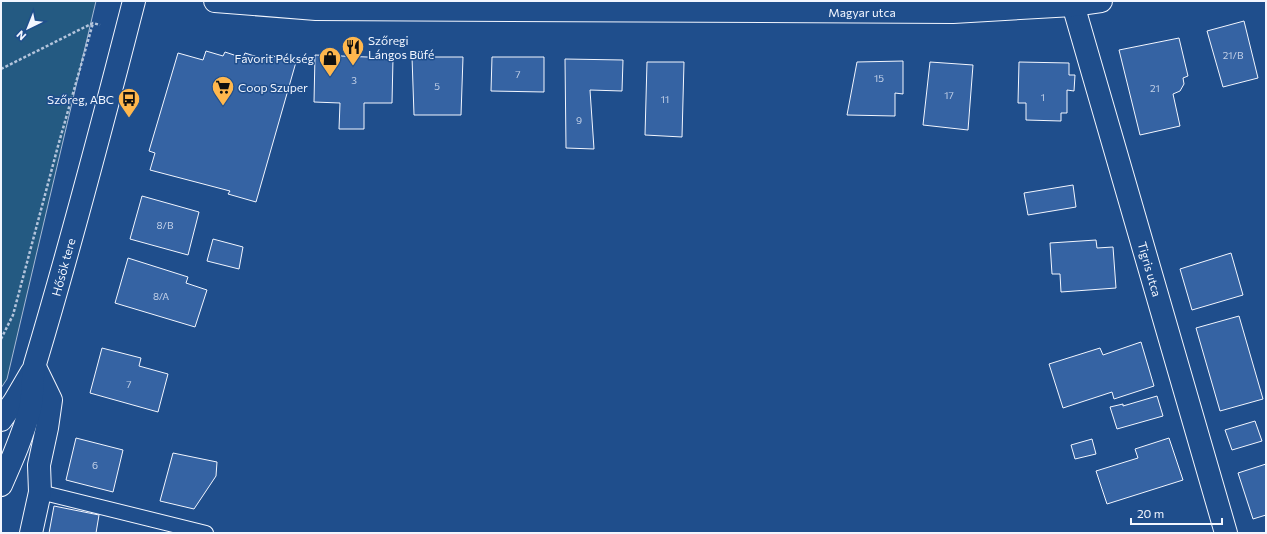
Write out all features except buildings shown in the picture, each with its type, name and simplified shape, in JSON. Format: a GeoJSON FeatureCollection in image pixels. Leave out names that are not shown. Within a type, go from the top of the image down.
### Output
{"type":"FeatureCollection","features":[{"type":"Feature","properties":{"kind":"street","name":"Hősök tere"},"geometry":{"type":"LineString","coordinates":[[34,367],[52,308],[134,1]]}},
{"type":"Feature","properties":{"kind":"street","name":"Magyar utca"},"geometry":{"type":"LineString","coordinates":[[215,1],[316,9],[953,12],[1101,1]]}},
{"type":"Feature","properties":{"kind":"street","name":"Tigris utca"},"geometry":{"type":"LineString","coordinates":[[1073,3],[1226,533]]}},
{"type":"Feature","properties":{"kind":"street"},"geometry":{"type":"LineString","coordinates":[[1,420],[14,402],[34,367]]}},
{"type":"Feature","properties":{"kind":"street"},"geometry":{"type":"LineString","coordinates":[[1,486],[18,447],[30,408],[34,367]]}},
{"type":"Feature","properties":{"kind":"street"},"geometry":{"type":"LineString","coordinates":[[31,533],[40,492],[39,465],[51,400],[34,367]]}},
{"type":"Feature","properties":{"kind":"lane"},"geometry":{"type":"LineString","coordinates":[[40,492],[206,533]]}},
{"type":"Feature","properties":{"kind":"path"},"geometry":{"type":"LineString","coordinates":[[1,338],[13,316],[58,146],[93,23]]}},
{"type":"Feature","properties":{"kind":"path"},"geometry":{"type":"LineString","coordinates":[[1,69],[93,23],[127,31]]}},
{"type":"Feature","properties":{"kind":"shaded area"},"geometry":{"type":"Polygon","coordinates":[[[1,1],[96,1],[7,379],[1,388],[1,1]]]}},
{"type":"Feature","properties":{"kind":"place","name":"Szőregi Lángos Büfé"},"geometry":{"type":"Point","coordinates":[353,66]}},
{"type":"Feature","properties":{"kind":"place","name":"Favorit Pékség"},"geometry":{"type":"Point","coordinates":[330,78]}},
{"type":"Feature","properties":{"kind":"place","name":"Coop Szuper"},"geometry":{"type":"Point","coordinates":[223,106]}},
{"type":"Feature","properties":{"kind":"place","name":"Szőreg, ABC"},"geometry":{"type":"Point","coordinates":[129,118]}}]}
